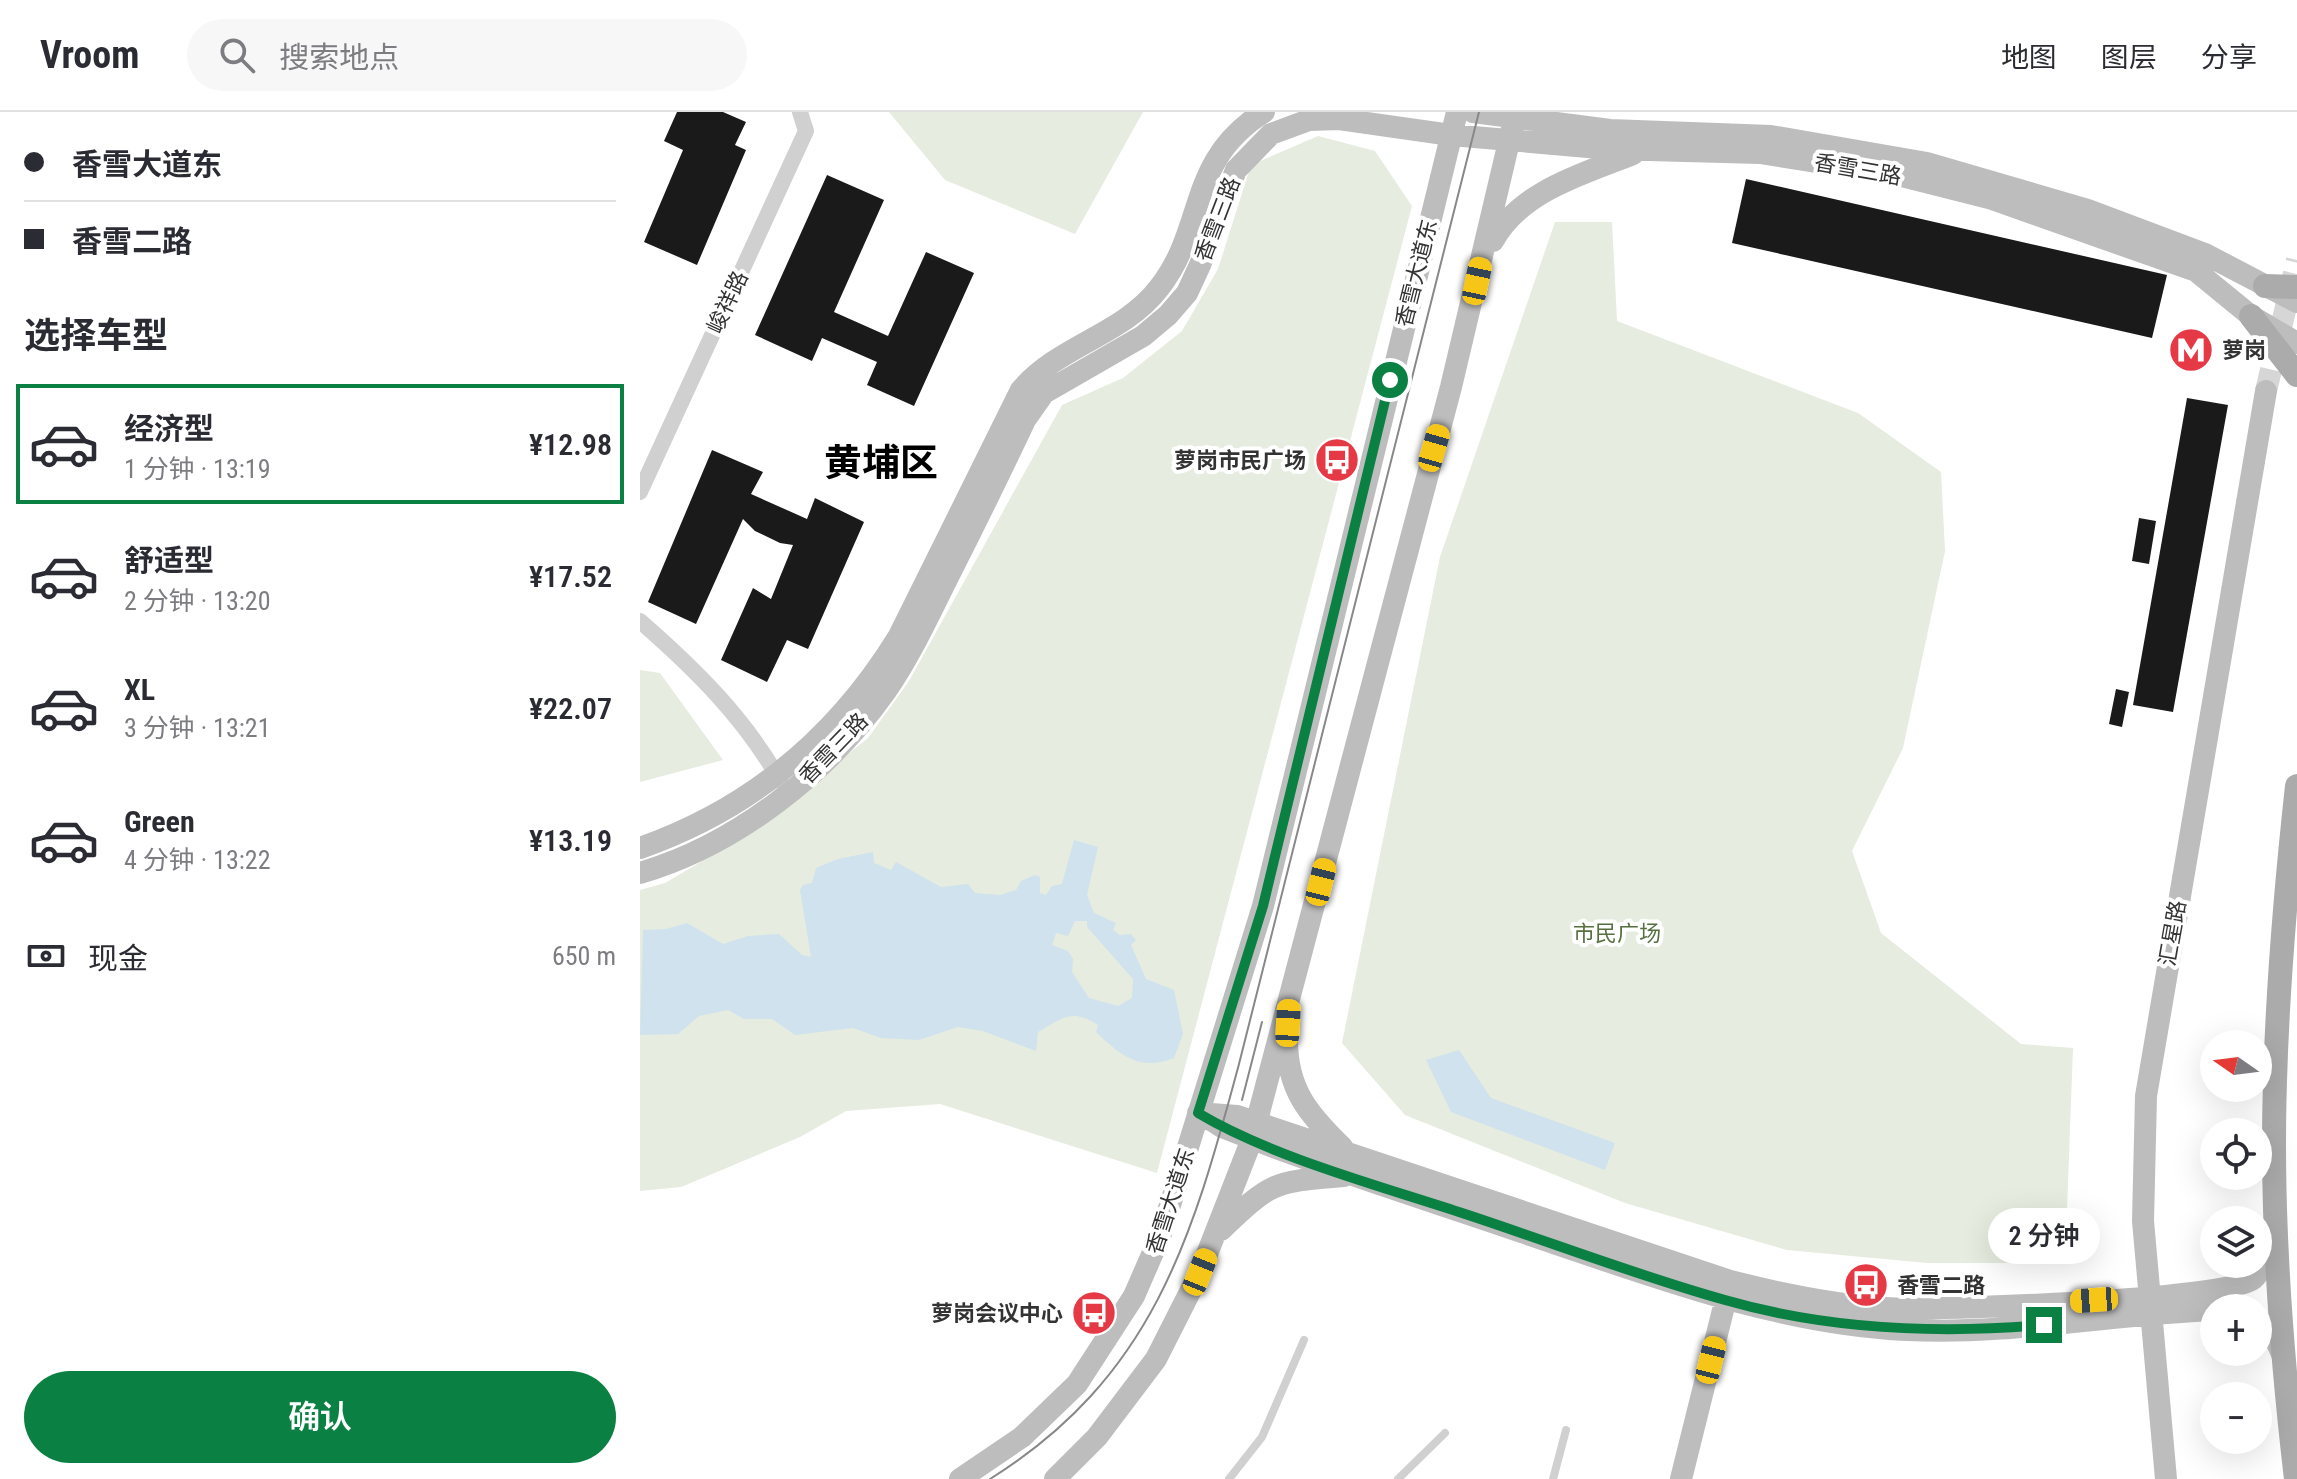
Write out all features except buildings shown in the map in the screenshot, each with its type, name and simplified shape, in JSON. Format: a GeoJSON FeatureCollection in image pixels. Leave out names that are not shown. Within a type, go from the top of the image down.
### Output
{"type":"FeatureCollection","features":[{"type":"Feature","properties":{"kind":"main road"},"geometry":{"type":"LineString","coordinates":[[2265,286],[2297,287]]}},
{"type":"Feature","properties":{"kind":"main road"},"geometry":{"type":"LineString","coordinates":[[2251,316],[2297,375]]}},
{"type":"Feature","properties":{"kind":"main road"},"geometry":{"type":"LineString","coordinates":[[2296,1479],[2282,1220],[2274,1143],[2280,988],[2297,786]]}},
{"type":"Feature","properties":{"kind":"street","name":"峻祥路"},"geometry":{"type":"LineString","coordinates":[[640,492],[806,131],[800,112]]}},
{"type":"Feature","properties":{"kind":"street","name":"香雪三路"},"geometry":{"type":"LineString","coordinates":[[640,848],[684,832],[782,785],[842,716],[878,671],[899,636],[1021,390],[1049,364],[1139,311],[1159,289],[1179,254],[1198,196],[1221,148],[1245,124],[1264,112]]}},
{"type":"Feature","properties":{"kind":"street","name":"香雪大道东"},"geometry":{"type":"LineString","coordinates":[[960,1479],[1042,1420],[1077,1384],[1098,1356],[1150,1262],[1263,906],[1457,112]]}},
{"type":"Feature","properties":{"kind":"street","name":"香雪三路"},"geometry":{"type":"LineString","coordinates":[[1473,112],[1514,124],[1641,150],[1760,153],[1898,175],[1989,198],[2196,271],[2251,316],[2297,343]]}},
{"type":"Feature","properties":{"kind":"street"},"geometry":{"type":"LineString","coordinates":[[1580,112],[1610,130]]}},
{"type":"Feature","properties":{"kind":"street","name":"香雪三路"},"geometry":{"type":"LineString","coordinates":[[649,871],[708,846],[782,785],[845,739],[884,693],[909,656],[1025,420],[1044,393],[1143,336],[1168,315],[1187,293],[1210,240],[1226,188],[1251,150],[1271,134],[1309,120],[1339,119],[1451,135],[1514,124],[1771,136],[1927,163],[2088,210],[2205,254],[2297,302]]}},
{"type":"Feature","properties":{"kind":"street"},"geometry":{"type":"LineString","coordinates":[[1055,1479],[1097,1437],[1156,1359],[1186,1302],[1254,1131],[1477,281],[1514,124]]}},
{"type":"Feature","properties":{"kind":"street"},"geometry":{"type":"LineString","coordinates":[[1477,281],[1493,239],[1506,218],[1518,208],[1558,185],[1641,150]]}},
{"type":"Feature","properties":{"kind":"street","name":"汇星路"},"geometry":{"type":"LineString","coordinates":[[2166,1479],[2148,1306],[2143,1150],[2153,1041],[2266,391]]}},
{"type":"Feature","properties":{"kind":"street"},"geometry":{"type":"LineString","coordinates":[[640,621],[698,671],[782,785]]}},
{"type":"Feature","properties":{"kind":"street"},"geometry":{"type":"LineString","coordinates":[[1289,1005],[1287,1055],[1293,1087],[1308,1113],[1346,1150]]}},
{"type":"Feature","properties":{"kind":"street"},"geometry":{"type":"LineString","coordinates":[[1198,1113],[1254,1131],[1346,1150],[1728,1291]]}},
{"type":"Feature","properties":{"kind":"street"},"geometry":{"type":"LineString","coordinates":[[1254,1131],[1352,1175],[1728,1291],[1884,1308],[2148,1306],[2200,1309]]}},
{"type":"Feature","properties":{"kind":"street"},"geometry":{"type":"LineString","coordinates":[[1214,1236],[1269,1186],[1300,1179],[1352,1175]]}},
{"type":"Feature","properties":{"kind":"street"},"geometry":{"type":"LineString","coordinates":[[2148,1306],[2236,1288],[2252,1280],[2263,1265],[2282,1220]]}},
{"type":"Feature","properties":{"kind":"street"},"geometry":{"type":"LineString","coordinates":[[1681,1479],[1728,1291]]}},
{"type":"Feature","properties":{"kind":"street"},"geometry":{"type":"LineString","coordinates":[[2272,1334],[2291,1359]]}},
{"type":"Feature","properties":{"kind":"lane"},"geometry":{"type":"LineString","coordinates":[[1229,1479],[1262,1437],[1304,1340]]}},
{"type":"Feature","properties":{"kind":"lane"},"geometry":{"type":"LineString","coordinates":[[1553,1479],[1566,1430]]}},
{"type":"Feature","properties":{"kind":"lane"},"geometry":{"type":"LineString","coordinates":[[1398,1479],[1445,1433]]}},
{"type":"Feature","properties":{"kind":"green space"},"geometry":{"type":"Polygon","coordinates":[[[889,112],[1143,112],[1075,234],[945,180],[889,112]]]}},
{"type":"Feature","properties":{"kind":"green space"},"geometry":{"type":"Polygon","coordinates":[[[1318,136],[1375,151],[1412,206],[1157,1173],[940,1104],[846,1111],[800,1137],[681,1187],[640,1191],[640,890],[665,883],[748,834],[868,738],[909,681],[1062,405],[1123,378],[1182,331],[1218,269],[1251,165],[1318,136]]]}},
{"type":"Feature","properties":{"kind":"green space","name":"市民广场"},"geometry":{"type":"Polygon","coordinates":[[[1555,222],[1612,222],[1617,321],[1858,413],[1941,472],[1945,551],[1903,748],[1852,851],[1881,933],[2021,1044],[2073,1048],[2065,1263],[1927,1263],[1787,1250],[1625,1203],[1405,1115],[1342,1043],[1440,557],[1555,222]]]}},
{"type":"Feature","properties":{"kind":"green space"},"geometry":{"type":"Polygon","coordinates":[[[640,670],[660,673],[723,760],[640,782],[640,670]]]}},
{"type":"Feature","properties":{"kind":"water"},"geometry":{"type":"Polygon","coordinates":[[[1074,840],[1098,847],[1087,895],[1094,913],[1116,923],[1113,930],[1120,935],[1131,934],[1136,940],[1131,945],[1146,979],[1174,990],[1183,1034],[1174,1058],[1151,1063],[1131,1059],[1096,1032],[1098,1025],[1074,1016],[1061,1019],[1038,1032],[1036,1051],[983,1031],[958,1027],[919,1040],[881,1038],[853,1028],[795,1035],[772,1019],[744,1019],[728,1010],[699,1016],[678,1034],[640,1035],[643,930],[666,929],[687,923],[723,944],[748,936],[779,934],[802,955],[811,957],[800,890],[803,885],[812,883],[816,868],[838,859],[873,852],[874,863],[891,870],[896,862],[941,887],[968,884],[975,893],[1000,895],[1016,890],[1021,881],[1035,875],[1040,877],[1040,893],[1046,895],[1052,886],[1062,884],[1074,840]],[[1075,921],[1068,936],[1056,933],[1052,945],[1068,951],[1073,959],[1072,972],[1089,998],[1118,1006],[1132,998],[1133,979],[1087,927],[1087,921],[1075,921]]]}},
{"type":"Feature","properties":{"kind":"water"},"geometry":{"type":"Polygon","coordinates":[[[1459,1050],[1491,1098],[1615,1143],[1605,1170],[1451,1112],[1426,1060],[1459,1050]]]}},
{"type":"Feature","properties":{"kind":"tunnel"},"geometry":{"type":"LineString","coordinates":[[2266,391],[2297,260]]}},
{"type":"Feature","properties":{"kind":"tram line"},"geometry":{"type":"LineString","coordinates":[[990,1479],[1046,1439],[1091,1396],[1128,1349],[1158,1299],[1183,1245],[1239,1064],[1479,112]]}},
{"type":"Feature","properties":{"kind":"tram line"},"geometry":{"type":"LineString","coordinates":[[1242,1100],[1262,1022]]}},
{"type":"Feature","properties":{"kind":"place","name":"萝岗"},"geometry":{"type":"Point","coordinates":[2191,350]}},
{"type":"Feature","properties":{"kind":"place","name":"萝岗市民广场"},"geometry":{"type":"Point","coordinates":[1337,460]}},
{"type":"Feature","properties":{"kind":"place","name":"香雪二路"},"geometry":{"type":"Point","coordinates":[1866,1285]}},
{"type":"Feature","properties":{"kind":"place","name":"萝岗会议中心"},"geometry":{"type":"Point","coordinates":[1094,1313]}},
{"type":"Feature","properties":{"kind":"district","name":"黄埔区"},"geometry":{"type":"Point","coordinates":[881,463]}},
{"type":"Feature","properties":{"kind":"route"},"geometry":{"type":"LineString","coordinates":[[1390,380],[1263,906],[1231,1017],[1198,1113],[1222,1127],[1393,1191],[1726,1301],[1833,1322],[1908,1330],[2044,1325]]}}]}
